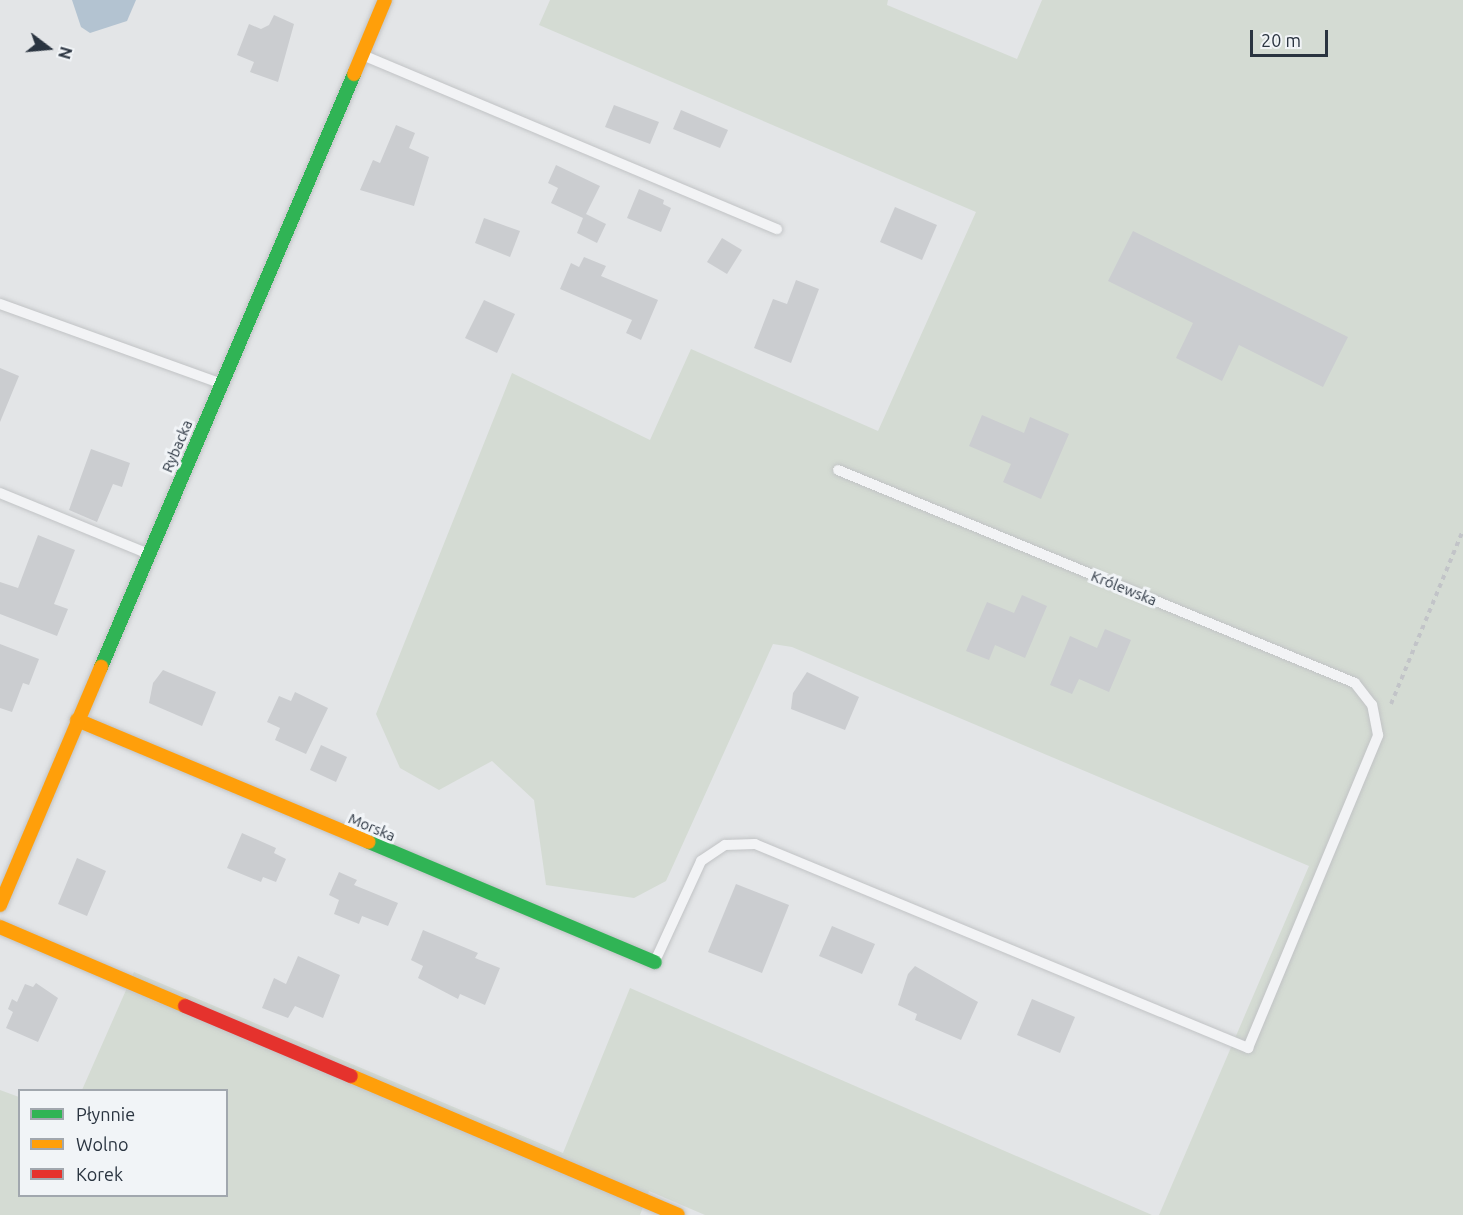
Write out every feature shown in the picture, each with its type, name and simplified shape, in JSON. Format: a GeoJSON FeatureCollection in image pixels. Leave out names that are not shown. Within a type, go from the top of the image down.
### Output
{"type":"FeatureCollection","features":[{"type":"Feature","properties":{"kind":"street","name":"Rybacka"},"geometry":{"type":"LineString","coordinates":[[0,905],[385,0]]}},
{"type":"Feature","properties":{"kind":"street","name":"Morska"},"geometry":{"type":"LineString","coordinates":[[77,720],[655,962]]}},
{"type":"Feature","properties":{"kind":"street"},"geometry":{"type":"LineString","coordinates":[[0,927],[678,1215]]}},
{"type":"Feature","properties":{"kind":"lane"},"geometry":{"type":"LineString","coordinates":[[362,55],[777,229]]}},
{"type":"Feature","properties":{"kind":"lane"},"geometry":{"type":"LineString","coordinates":[[0,304],[222,384]]}},
{"type":"Feature","properties":{"kind":"lane","name":"Królewska"},"geometry":{"type":"LineString","coordinates":[[838,470],[1354,683],[1372,705],[1378,735]]}},
{"type":"Feature","properties":{"kind":"lane"},"geometry":{"type":"LineString","coordinates":[[0,493],[149,554]]}},
{"type":"Feature","properties":{"kind":"lane"},"geometry":{"type":"LineString","coordinates":[[655,962],[701,861],[725,845],[755,844],[1248,1048],[1378,735]]}},
{"type":"Feature","properties":{"kind":"path"},"geometry":{"type":"LineString","coordinates":[[1378,735],[1463,530]]}},
{"type":"Feature","properties":{"kind":"shaded area"},"geometry":{"type":"Polygon","coordinates":[[[550,0],[888,0],[887,5],[1017,59],[1042,0],[1463,0],[1463,1215],[1159,1215],[1309,866],[792,647],[773,644],[666,881],[634,898],[546,885],[534,800],[492,761],[439,790],[400,768],[376,714],[512,373],[650,440],[691,349],[878,431],[976,212],[539,25],[550,0]]]}},
{"type":"Feature","properties":{"kind":"shaded area"},"geometry":{"type":"Polygon","coordinates":[[[134,972],[563,1153],[630,988],[1152,1215],[705,1215],[649,1191],[640,1215],[0,1215],[0,1090],[18,1097],[18,1197],[228,1197],[228,1089],[82,1089],[134,972]]]}},
{"type":"Feature","properties":{"kind":"water"},"geometry":{"type":"Polygon","coordinates":[[[72,0],[136,0],[127,21],[90,33],[81,27],[72,0]]]}},
{"type":"Feature","properties":{"kind":"building"},"geometry":{"type":"Polygon","coordinates":[[[274,15],[294,24],[278,82],[250,72],[254,62],[237,55],[249,24],[261,29],[269,25],[274,15]]]}},
{"type":"Feature","properties":{"kind":"building"},"geometry":{"type":"Polygon","coordinates":[[[614,105],[659,122],[650,144],[605,127],[614,105]]]}},
{"type":"Feature","properties":{"kind":"building"},"geometry":{"type":"Polygon","coordinates":[[[681,110],[728,130],[720,148],[673,129],[681,110]]]}},
{"type":"Feature","properties":{"kind":"building"},"geometry":{"type":"Polygon","coordinates":[[[396,125],[415,133],[409,148],[429,157],[414,206],[360,190],[373,160],[380,163],[396,125]]]}},
{"type":"Feature","properties":{"kind":"building"},"geometry":{"type":"Polygon","coordinates":[[[556,165],[600,186],[586,214],[606,224],[597,243],[577,233],[583,218],[551,203],[558,188],[548,183],[556,165]]]}},
{"type":"Feature","properties":{"kind":"building"},"geometry":{"type":"Polygon","coordinates":[[[639,189],[664,200],[663,204],[671,208],[661,232],[627,218],[639,189]]]}},
{"type":"Feature","properties":{"kind":"building"},"geometry":{"type":"Polygon","coordinates":[[[895,207],[937,225],[922,260],[880,242],[895,207]]]}},
{"type":"Feature","properties":{"kind":"building"},"geometry":{"type":"Polygon","coordinates":[[[484,218],[520,231],[510,257],[475,243],[484,218]]]}},
{"type":"Feature","properties":{"kind":"building"},"geometry":{"type":"Polygon","coordinates":[[[1133,231],[1348,337],[1323,387],[1239,345],[1222,381],[1176,358],[1193,323],[1108,281],[1133,231]]]}},
{"type":"Feature","properties":{"kind":"building"},"geometry":{"type":"Polygon","coordinates":[[[722,238],[742,250],[727,274],[707,262],[722,238]]]}},
{"type":"Feature","properties":{"kind":"building"},"geometry":{"type":"Polygon","coordinates":[[[584,257],[606,266],[601,276],[658,300],[641,340],[626,333],[632,320],[560,289],[571,263],[579,267],[584,257]]]}},
{"type":"Feature","properties":{"kind":"building"},"geometry":{"type":"Polygon","coordinates":[[[796,280],[819,289],[791,363],[754,348],[773,299],[787,304],[796,280]]]}},
{"type":"Feature","properties":{"kind":"building"},"geometry":{"type":"Polygon","coordinates":[[[484,300],[515,314],[497,353],[465,338],[484,300]]]}},
{"type":"Feature","properties":{"kind":"building"},"geometry":{"type":"Polygon","coordinates":[[[0,368],[19,376],[0,422],[0,368]]]}},
{"type":"Feature","properties":{"kind":"building"},"geometry":{"type":"Polygon","coordinates":[[[982,415],[1024,433],[1030,417],[1069,434],[1041,499],[1003,482],[1011,464],[969,446],[982,415]]]}},
{"type":"Feature","properties":{"kind":"building"},"geometry":{"type":"Polygon","coordinates":[[[91,449],[130,463],[122,487],[113,484],[97,522],[69,510],[91,449]]]}},
{"type":"Feature","properties":{"kind":"building"},"geometry":{"type":"Polygon","coordinates":[[[38,535],[75,550],[54,604],[68,609],[57,636],[0,614],[0,582],[18,588],[38,535]]]}},
{"type":"Feature","properties":{"kind":"building"},"geometry":{"type":"Polygon","coordinates":[[[1022,595],[1047,606],[1025,658],[995,645],[989,660],[966,651],[987,602],[1014,613],[1022,595]]]}},
{"type":"Feature","properties":{"kind":"building"},"geometry":{"type":"Polygon","coordinates":[[[1105,629],[1131,640],[1109,692],[1079,679],[1072,694],[1050,685],[1070,636],[1097,648],[1105,629]]]}},
{"type":"Feature","properties":{"kind":"building"},"geometry":{"type":"Polygon","coordinates":[[[0,644],[39,659],[29,685],[23,683],[12,712],[0,708],[0,644]]]}},
{"type":"Feature","properties":{"kind":"building"},"geometry":{"type":"Polygon","coordinates":[[[163,670],[216,692],[202,726],[149,703],[153,683],[163,670]]]}},
{"type":"Feature","properties":{"kind":"building"},"geometry":{"type":"Polygon","coordinates":[[[807,672],[859,697],[845,730],[791,709],[793,693],[807,672]]]}},
{"type":"Feature","properties":{"kind":"building"},"geometry":{"type":"Polygon","coordinates":[[[295,692],[328,708],[306,754],[275,740],[280,728],[267,722],[279,696],[291,701],[295,692]]]}},
{"type":"Feature","properties":{"kind":"building"},"geometry":{"type":"Polygon","coordinates":[[[321,745],[347,757],[336,782],[310,770],[321,745]]]}},
{"type":"Feature","properties":{"kind":"building"},"geometry":{"type":"Polygon","coordinates":[[[242,833],[276,848],[274,853],[286,859],[276,882],[263,877],[261,882],[227,868],[242,833]]]}},
{"type":"Feature","properties":{"kind":"building"},"geometry":{"type":"Polygon","coordinates":[[[77,858],[106,871],[87,916],[58,904],[77,858]]]}},
{"type":"Feature","properties":{"kind":"building"},"geometry":{"type":"Polygon","coordinates":[[[339,872],[357,880],[354,885],[398,903],[388,926],[362,916],[359,924],[334,914],[339,900],[329,895],[339,872]]]}},
{"type":"Feature","properties":{"kind":"building"},"geometry":{"type":"Polygon","coordinates":[[[736,884],[789,905],[762,973],[708,952],[736,884]]]}},
{"type":"Feature","properties":{"kind":"building"},"geometry":{"type":"Polygon","coordinates":[[[832,926],[875,944],[862,974],[819,956],[832,926]]]}},
{"type":"Feature","properties":{"kind":"building"},"geometry":{"type":"Polygon","coordinates":[[[423,930],[478,953],[475,958],[500,968],[485,1005],[460,994],[458,999],[418,978],[423,966],[411,960],[423,930]]]}},
{"type":"Feature","properties":{"kind":"building"},"geometry":{"type":"Polygon","coordinates":[[[298,956],[340,975],[323,1018],[295,1006],[288,1018],[262,1008],[274,978],[286,984],[298,956]]]}},
{"type":"Feature","properties":{"kind":"building"},"geometry":{"type":"Polygon","coordinates":[[[915,966],[978,1002],[961,1040],[915,1020],[917,1014],[898,1005],[908,974],[915,966]]]}},
{"type":"Feature","properties":{"kind":"building"},"geometry":{"type":"Polygon","coordinates":[[[36,983],[58,998],[38,1042],[6,1028],[13,1012],[8,1009],[12,999],[17,1002],[25,984],[33,987],[36,983]]]}},
{"type":"Feature","properties":{"kind":"building"},"geometry":{"type":"Polygon","coordinates":[[[1032,999],[1075,1017],[1060,1053],[1017,1035],[1032,999]]]}},
{"type":"Feature","properties":{"kind":"traffic: fast"},"geometry":{"type":"LineString","coordinates":[[101,667],[354,74]]}},
{"type":"Feature","properties":{"kind":"traffic: fast"},"geometry":{"type":"LineString","coordinates":[[369,842],[655,962]]}},
{"type":"Feature","properties":{"kind":"traffic: slow"},"geometry":{"type":"LineString","coordinates":[[354,74],[385,0]]}},
{"type":"Feature","properties":{"kind":"traffic: slow"},"geometry":{"type":"LineString","coordinates":[[0,905],[101,667]]}},
{"type":"Feature","properties":{"kind":"traffic: slow"},"geometry":{"type":"LineString","coordinates":[[77,720],[369,842]]}},
{"type":"Feature","properties":{"kind":"traffic: slow"},"geometry":{"type":"LineString","coordinates":[[0,927],[185,1006]]}},
{"type":"Feature","properties":{"kind":"traffic: slow"},"geometry":{"type":"LineString","coordinates":[[351,1076],[678,1215]]}},
{"type":"Feature","properties":{"kind":"traffic: jam"},"geometry":{"type":"LineString","coordinates":[[185,1006],[351,1076]]}}]}
